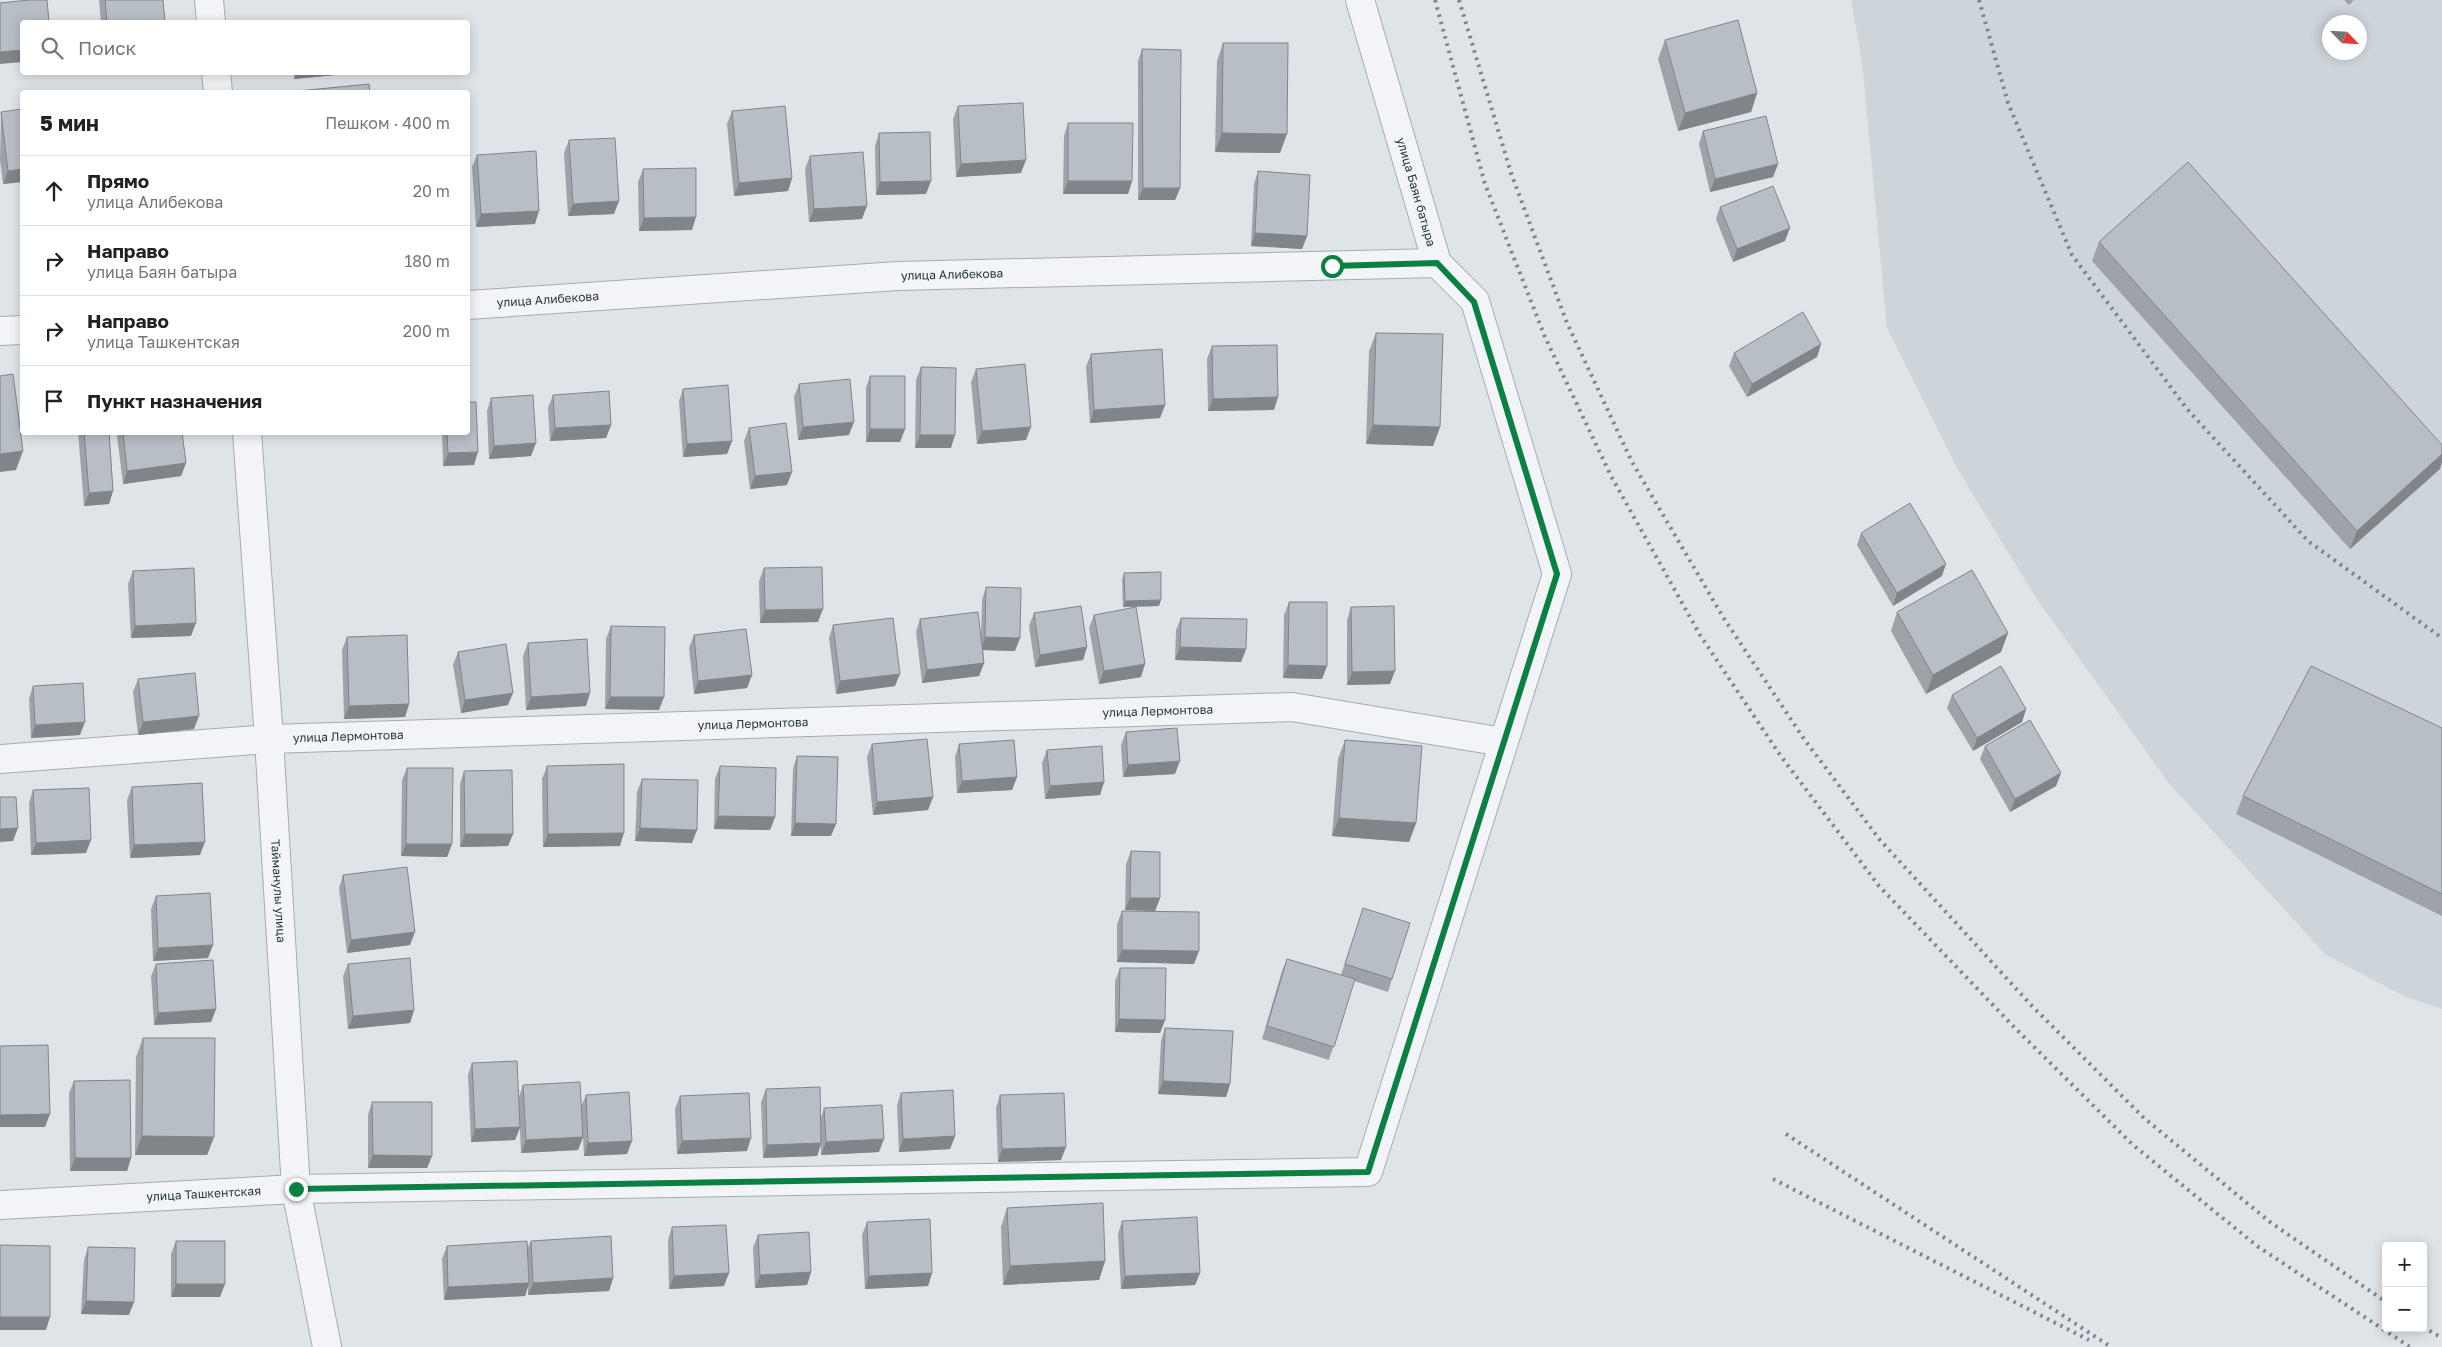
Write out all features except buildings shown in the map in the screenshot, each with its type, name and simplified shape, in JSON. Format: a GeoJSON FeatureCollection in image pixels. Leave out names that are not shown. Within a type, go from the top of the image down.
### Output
{"type":"FeatureCollection","features":[{"type":"Feature","properties":{"kind":"street"},"geometry":{"type":"LineString","coordinates":[[209,0],[212,20]]}},
{"type":"Feature","properties":{"kind":"street","name":"улица Баян батыра"},"geometry":{"type":"LineString","coordinates":[[1360,0],[1437,263],[1474,302],[1557,574],[1368,1172]]}},
{"type":"Feature","properties":{"kind":"street"},"geometry":{"type":"LineString","coordinates":[[216,75],[218,90]]}},
{"type":"Feature","properties":{"kind":"street","name":"улица Алибекова"},"geometry":{"type":"LineString","coordinates":[[470,305],[898,276],[1437,263]]}},
{"type":"Feature","properties":{"kind":"street"},"geometry":{"type":"LineString","coordinates":[[0,331],[20,330]]}},
{"type":"Feature","properties":{"kind":"street","name":"Тайманулы улица"},"geometry":{"type":"LineString","coordinates":[[247,435],[269,739],[296,1189],[327,1347]]}},
{"type":"Feature","properties":{"kind":"street","name":"улица Лермонтова"},"geometry":{"type":"LineString","coordinates":[[0,759],[269,739],[1292,706],[1504,742]]}},
{"type":"Feature","properties":{"kind":"street","name":"улица Ташкентская"},"geometry":{"type":"LineString","coordinates":[[0,1205],[296,1189],[1368,1172]]}},
{"type":"Feature","properties":{"kind":"shaded area"},"geometry":{"type":"Polygon","coordinates":[[[1851,0],[2442,0],[2442,1009],[2406,997],[2326,955],[2168,782],[2036,598],[1957,468],[1887,328],[1862,61],[1851,0]]]}},
{"type":"Feature","properties":{"kind":"railway"},"geometry":{"type":"LineString","coordinates":[[1435,0],[1485,184],[1545,337],[1611,476],[1700,635],[1780,755],[1879,886],[2013,1026],[2133,1145],[2257,1246],[2410,1347]]}},
{"type":"Feature","properties":{"kind":"railway"},"geometry":{"type":"LineString","coordinates":[[1459,0],[1511,173],[1567,323],[1632,462],[1723,617],[1804,739],[1880,840],[2031,1005],[2144,1118],[2270,1222],[2382,1299]]}},
{"type":"Feature","properties":{"kind":"railway"},"geometry":{"type":"LineString","coordinates":[[1979,0],[2008,103],[2072,255],[2187,409],[2308,541],[2442,638]]}},
{"type":"Feature","properties":{"kind":"railway"},"geometry":{"type":"LineString","coordinates":[[1786,1134],[2111,1347]]}},
{"type":"Feature","properties":{"kind":"railway"},"geometry":{"type":"LineString","coordinates":[[1773,1179],[2089,1340]]}},
{"type":"Feature","properties":{"kind":"railway"},"geometry":{"type":"LineString","coordinates":[[2427,1329],[2442,1338]]}},
{"type":"Feature","properties":{"kind":"route"},"geometry":{"type":"LineString","coordinates":[[296,1189],[1368,1172],[1557,574],[1474,302],[1437,263],[1332,266]]}}]}
